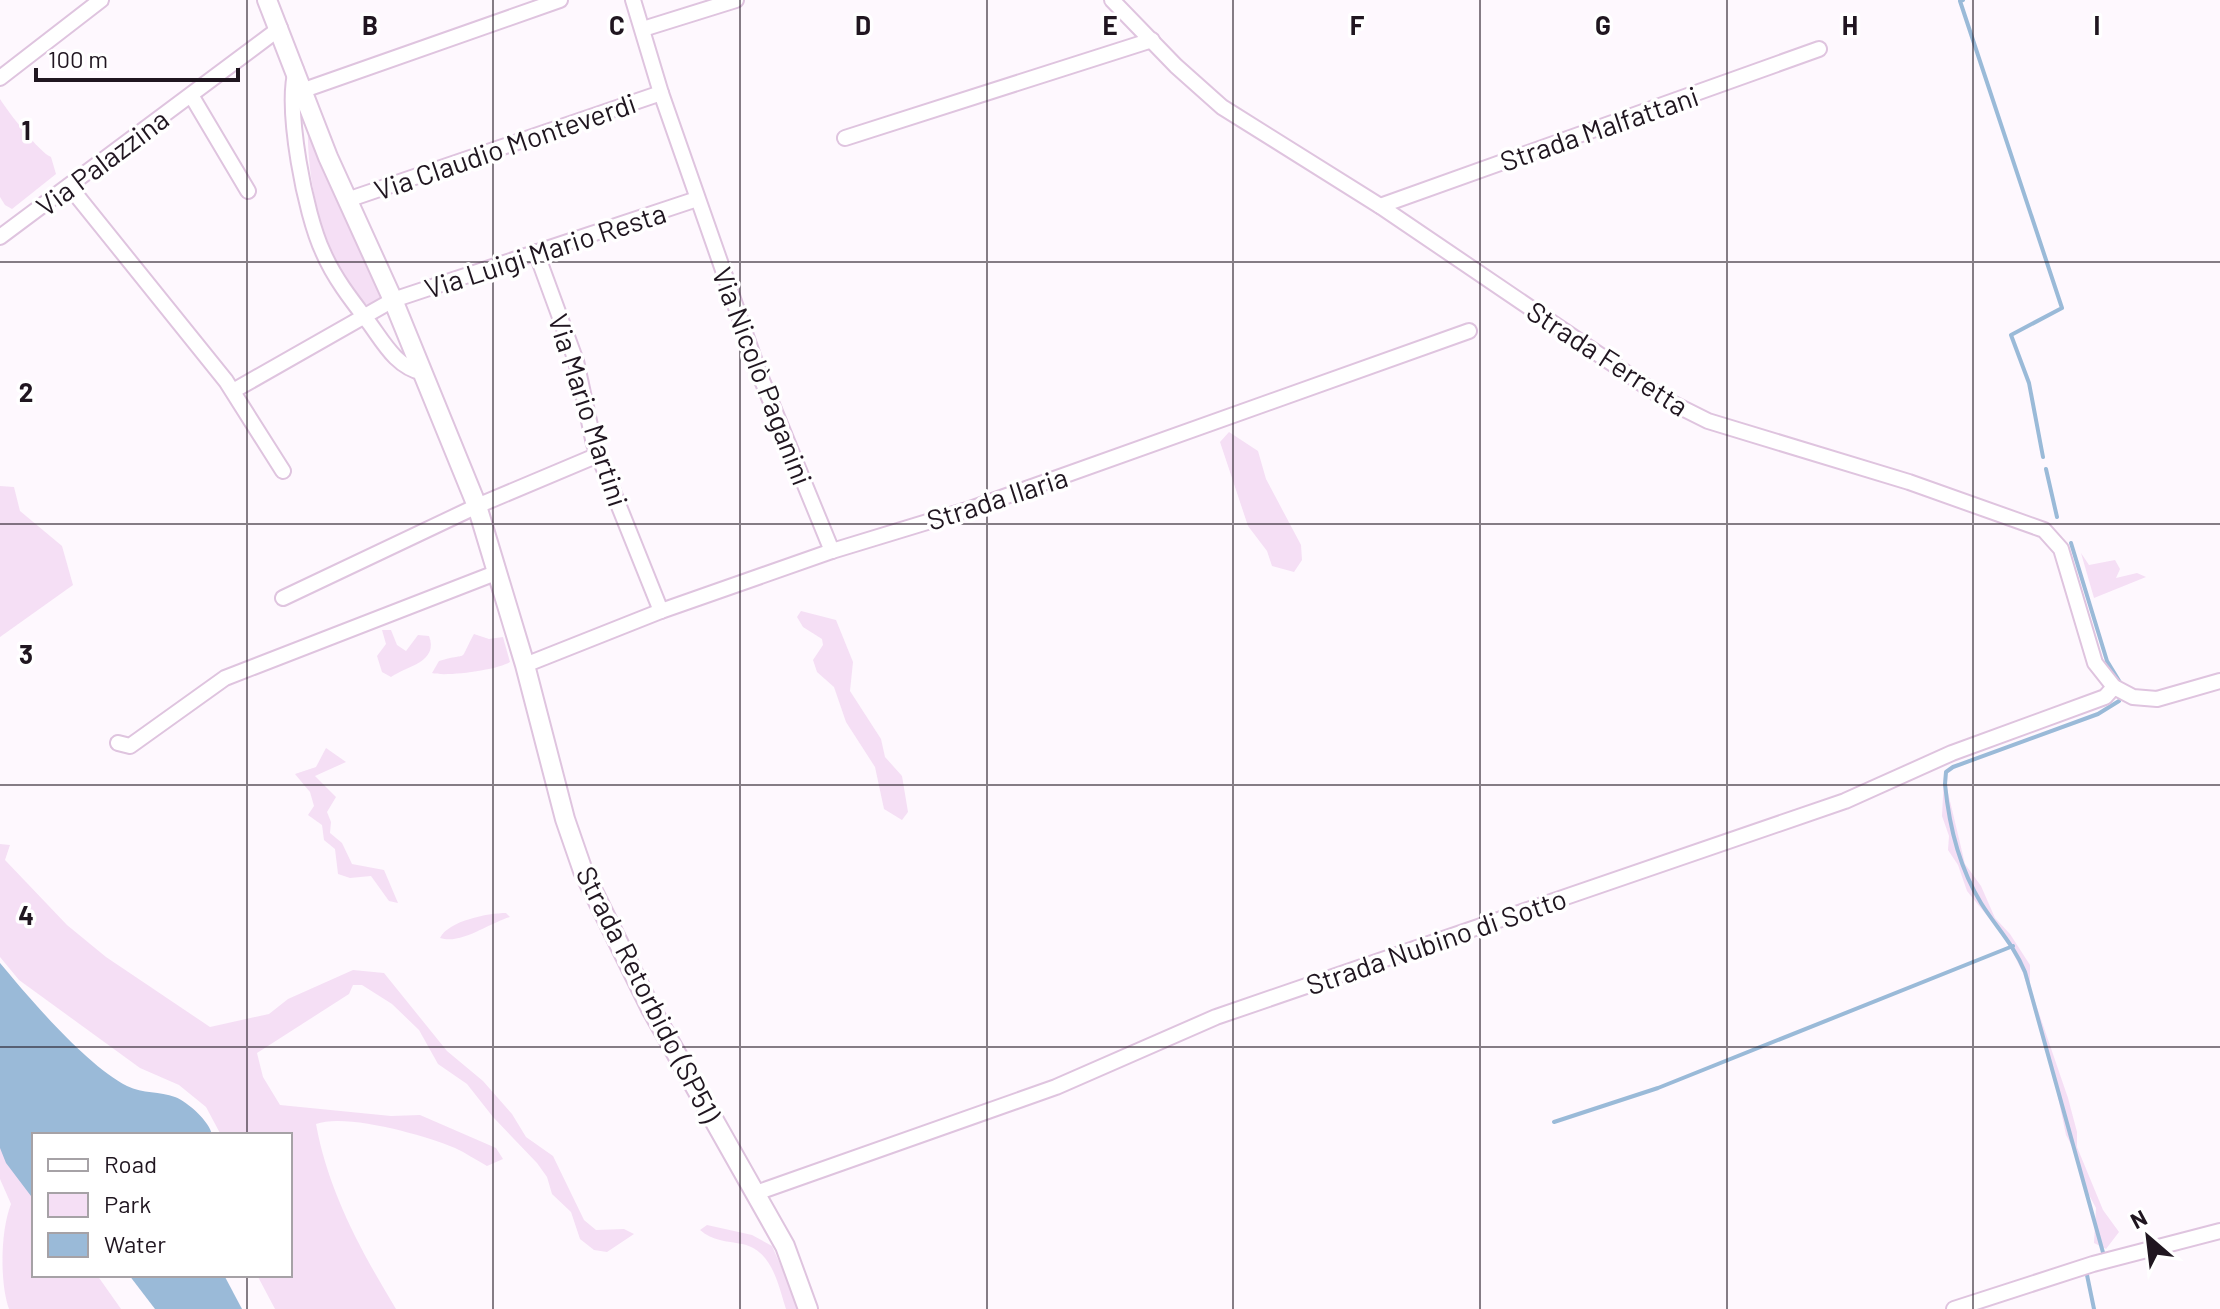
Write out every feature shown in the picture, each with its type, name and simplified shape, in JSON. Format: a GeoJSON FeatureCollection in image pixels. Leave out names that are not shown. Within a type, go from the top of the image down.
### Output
{"type":"FeatureCollection","features":[{"type":"Feature","properties":{"kind":"street"},"geometry":{"type":"LineString","coordinates":[[0,78],[101,0]]}},
{"type":"Feature","properties":{"kind":"street","name":"Strada Retorbido (SP51)"},"geometry":{"type":"LineString","coordinates":[[267,0],[320,128],[328,157],[349,196],[477,506],[525,665],[565,819],[583,871],[650,1007],[785,1246],[808,1309]]}},
{"type":"Feature","properties":{"kind":"street"},"geometry":{"type":"LineString","coordinates":[[304,90],[560,0]]}},
{"type":"Feature","properties":{"kind":"street","name":"Via Nicolò Paganini"},"geometry":{"type":"LineString","coordinates":[[633,0],[661,93],[759,373],[832,551]]}},
{"type":"Feature","properties":{"kind":"street"},"geometry":{"type":"LineString","coordinates":[[643,29],[736,0]]}},
{"type":"Feature","properties":{"kind":"street","name":"Strada Ferretta"},"geometry":{"type":"LineString","coordinates":[[1112,0],[1222,107],[1380,206],[1666,400],[1708,421],[1924,487],[2044,530],[2061,549],[2095,663],[2114,687]]}},
{"type":"Feature","properties":{"kind":"street","name":"Via Palazzina"},"geometry":{"type":"LineString","coordinates":[[0,237],[280,28]]}},
{"type":"Feature","properties":{"kind":"street"},"geometry":{"type":"LineString","coordinates":[[845,138],[1152,40]]}},
{"type":"Feature","properties":{"kind":"street","name":"Strada Malfattani"},"geometry":{"type":"LineString","coordinates":[[1380,206],[1819,49]]}},
{"type":"Feature","properties":{"kind":"street"},"geometry":{"type":"LineString","coordinates":[[296,70],[291,88],[293,113],[313,225],[333,272],[362,315],[402,365],[423,373]]}},
{"type":"Feature","properties":{"kind":"street","name":"Via Claudio Monteverdi"},"geometry":{"type":"LineString","coordinates":[[349,196],[661,93]]}},
{"type":"Feature","properties":{"kind":"street"},"geometry":{"type":"LineString","coordinates":[[191,95],[248,191]]}},
{"type":"Feature","properties":{"kind":"street"},"geometry":{"type":"LineString","coordinates":[[69,186],[233,391],[283,471]]}},
{"type":"Feature","properties":{"kind":"street","name":"Via Luigi Mario Resta"},"geometry":{"type":"LineString","coordinates":[[233,391],[393,300],[697,199]]}},
{"type":"Feature","properties":{"kind":"street","name":"Via Mario Martini"},"geometry":{"type":"LineString","coordinates":[[536,252],[576,361],[598,455],[661,611]]}},
{"type":"Feature","properties":{"kind":"street","name":"Strada Ilaria"},"geometry":{"type":"LineString","coordinates":[[525,665],[661,611],[832,551],[970,509],[1469,331]]}},
{"type":"Feature","properties":{"kind":"street"},"geometry":{"type":"LineString","coordinates":[[283,598],[477,506],[598,455]]}},
{"type":"Feature","properties":{"kind":"street"},"geometry":{"type":"LineString","coordinates":[[118,743],[130,746],[225,678],[498,572]]}},
{"type":"Feature","properties":{"kind":"street"},"geometry":{"type":"LineString","coordinates":[[2114,687],[2133,697],[2157,699],[2220,681]]}},
{"type":"Feature","properties":{"kind":"street","name":"Strada Nubino di Sotto"},"geometry":{"type":"LineString","coordinates":[[756,1193],[1056,1087],[1216,1017],[1845,801],[1952,753],[2105,697],[2114,687]]}},
{"type":"Feature","properties":{"kind":"street"},"geometry":{"type":"LineString","coordinates":[[1954,1309],[2093,1264],[2220,1231]]}},
{"type":"Feature","properties":{"kind":"green space"},"geometry":{"type":"Polygon","coordinates":[[[0,99],[32,140],[51,157],[56,174],[12,209],[0,197],[0,99]]]}},
{"type":"Feature","properties":{"kind":"green space"},"geometry":{"type":"Polygon","coordinates":[[[308,126],[382,297],[369,306],[353,291],[329,249],[310,171],[308,126]]]}},
{"type":"Feature","properties":{"kind":"green space"},"geometry":{"type":"Polygon","coordinates":[[[1229,432],[1258,451],[1266,479],[1301,545],[1302,560],[1294,572],[1272,566],[1267,551],[1248,526],[1220,442],[1229,432]]]}},
{"type":"Feature","properties":{"kind":"green space"},"geometry":{"type":"Polygon","coordinates":[[[0,486],[14,487],[20,511],[62,546],[73,585],[0,637],[0,486]]]}},
{"type":"Feature","properties":{"kind":"green space"},"geometry":{"type":"Polygon","coordinates":[[[2081,553],[2089,565],[2115,560],[2120,569],[2116,578],[2137,573],[2146,577],[2094,598],[2081,553]]]}},
{"type":"Feature","properties":{"kind":"green space"},"geometry":{"type":"Polygon","coordinates":[[[801,611],[836,620],[853,662],[850,691],[881,739],[885,757],[902,776],[908,812],[902,820],[884,809],[875,767],[846,722],[834,687],[817,672],[813,660],[823,645],[822,639],[803,627],[797,617],[801,611]]]}},
{"type":"Feature","properties":{"kind":"green space"},"geometry":{"type":"Polygon","coordinates":[[[382,630],[391,630],[397,645],[406,651],[418,635],[429,636],[430,652],[420,662],[391,677],[382,672],[377,656],[386,644],[382,630]]]}},
{"type":"Feature","properties":{"kind":"green space"},"geometry":{"type":"Polygon","coordinates":[[[474,634],[489,639],[503,637],[510,662],[471,672],[432,673],[439,661],[462,655],[474,634]]]}},
{"type":"Feature","properties":{"kind":"green space"},"geometry":{"type":"Polygon","coordinates":[[[326,748],[346,762],[315,776],[336,797],[327,812],[331,822],[330,833],[342,843],[352,864],[384,870],[398,903],[389,901],[371,876],[350,878],[338,874],[335,849],[324,840],[322,825],[308,815],[314,806],[310,792],[295,774],[316,767],[326,748]]]}},
{"type":"Feature","properties":{"kind":"green space"},"geometry":{"type":"Polygon","coordinates":[[[1944,776],[1965,864],[1981,886],[1995,918],[2010,934],[2030,965],[2030,987],[2068,1098],[2077,1132],[2077,1147],[2103,1210],[2119,1232],[2106,1249],[2094,1243],[2096,1208],[2082,1182],[2076,1154],[2066,1135],[2050,1059],[2023,973],[2006,939],[1967,891],[1958,865],[1948,850],[1949,836],[1942,816],[1944,776]]]}},
{"type":"Feature","properties":{"kind":"green space"},"geometry":{"type":"Polygon","coordinates":[[[0,844],[10,845],[5,860],[67,925],[106,957],[210,1027],[269,1014],[288,999],[353,970],[384,973],[447,1051],[483,1081],[512,1114],[526,1137],[553,1156],[584,1220],[596,1230],[624,1229],[634,1234],[607,1252],[594,1250],[580,1239],[571,1212],[552,1194],[547,1177],[537,1163],[493,1117],[467,1084],[438,1064],[419,1030],[392,1004],[362,985],[353,985],[349,994],[257,1053],[263,1077],[280,1105],[391,1116],[420,1115],[496,1148],[503,1159],[487,1166],[455,1148],[424,1137],[365,1123],[329,1121],[316,1124],[337,1197],[370,1265],[396,1309],[275,1309],[258,1277],[292,1277],[292,1133],[220,1133],[206,1107],[179,1085],[140,1068],[19,980],[0,957],[0,844]]]}},
{"type":"Feature","properties":{"kind":"green space"},"geometry":{"type":"Polygon","coordinates":[[[506,913],[510,917],[466,936],[440,938],[460,923],[479,916],[506,913]]]}},
{"type":"Feature","properties":{"kind":"green space"},"geometry":{"type":"Polygon","coordinates":[[[0,1131],[32,1195],[32,1277],[98,1277],[121,1309],[9,1309],[2,1258],[11,1204],[0,1179],[0,1131]]]}},
{"type":"Feature","properties":{"kind":"green space"},"geometry":{"type":"Polygon","coordinates":[[[707,1225],[752,1235],[772,1246],[800,1309],[786,1309],[772,1269],[760,1253],[752,1247],[720,1240],[700,1230],[707,1225]]]}},
{"type":"Feature","properties":{"kind":"water"},"geometry":{"type":"Polygon","coordinates":[[[0,963],[59,1030],[94,1063],[127,1086],[180,1100],[203,1119],[211,1133],[32,1133],[32,1197],[6,1163],[0,1148],[0,963]]]}},
{"type":"Feature","properties":{"kind":"water"},"geometry":{"type":"Polygon","coordinates":[[[131,1277],[225,1277],[242,1309],[155,1309],[131,1277]]]}},
{"type":"Feature","properties":{"kind":"waterway"},"geometry":{"type":"LineString","coordinates":[[1963,0],[1960,1],[2062,308],[2011,335],[2029,383],[2043,457]]}},
{"type":"Feature","properties":{"kind":"waterway"},"geometry":{"type":"LineString","coordinates":[[2046,469],[2057,517]]}},
{"type":"Feature","properties":{"kind":"waterway"},"geometry":{"type":"LineString","coordinates":[[2071,543],[2107,661],[2121,684]]}},
{"type":"Feature","properties":{"kind":"waterway"},"geometry":{"type":"LineString","coordinates":[[2104,1256],[2025,972],[1981,903],[1961,861],[1952,831],[1945,784],[1946,772],[1953,767],[2098,714],[2119,701]]}},
{"type":"Feature","properties":{"kind":"waterway"},"geometry":{"type":"LineString","coordinates":[[1554,1122],[1658,1088],[2013,946]]}},
{"type":"Feature","properties":{"kind":"waterway"},"geometry":{"type":"LineString","coordinates":[[2087,1275],[2094,1309]]}}]}
